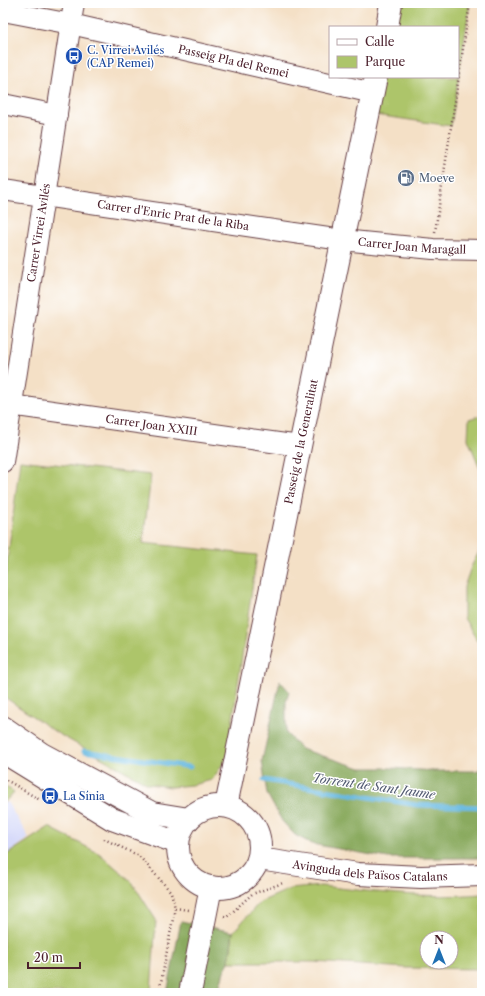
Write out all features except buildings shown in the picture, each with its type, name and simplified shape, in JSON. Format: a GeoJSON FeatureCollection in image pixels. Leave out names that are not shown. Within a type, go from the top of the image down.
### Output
{"type":"FeatureCollection","features":[{"type":"Feature","properties":{"kind":"street","name":"Carrer Virrei Avilés"},"geometry":{"type":"LineString","coordinates":[[3,462],[8,405],[45,196],[74,3]]}},
{"type":"Feature","properties":{"kind":"street"},"geometry":{"type":"LineString","coordinates":[[386,26],[392,3]]}},
{"type":"Feature","properties":{"kind":"street","name":"Passeig Pla del Remei"},"geometry":{"type":"LineString","coordinates":[[3,11],[329,76]]}},
{"type":"Feature","properties":{"kind":"street","name":"Passeig Pla del Remei"},"geometry":{"type":"LineString","coordinates":[[340,78],[375,85]]}},
{"type":"Feature","properties":{"kind":"street","name":"Passeig de la Generalitat"},"geometry":{"type":"LineString","coordinates":[[226,806],[375,85]]}},
{"type":"Feature","properties":{"kind":"street"},"geometry":{"type":"LineString","coordinates":[[3,104],[57,115]]}},
{"type":"Feature","properties":{"kind":"street","name":"Carrer d'Enric Prat de la Riba"},"geometry":{"type":"LineString","coordinates":[[3,190],[342,240]]}},
{"type":"Feature","properties":{"kind":"street","name":"Carrer Joan Maragall"},"geometry":{"type":"LineString","coordinates":[[342,240],[433,249],[482,250]]}},
{"type":"Feature","properties":{"kind":"street","name":"Carrer Joan XXIII"},"geometry":{"type":"LineString","coordinates":[[8,405],[300,446]]}},
{"type":"Feature","properties":{"kind":"street"},"geometry":{"type":"LineString","coordinates":[[3,727],[42,754],[152,813],[189,819]]}},
{"type":"Feature","properties":{"kind":"street"},"geometry":{"type":"LineString","coordinates":[[3,752],[112,819],[178,843]]}},
{"type":"Feature","properties":{"kind":"street"},"geometry":{"type":"LineString","coordinates":[[212,806],[226,806],[239,810],[250,819],[258,832],[261,845],[259,860],[254,870],[240,882],[223,888],[210,887],[199,883],[190,876],[178,855],[178,843],[181,830],[189,819],[199,811],[212,806]]}},
{"type":"Feature","properties":{"kind":"street","name":"Avinguda dels Països Catalans"},"geometry":{"type":"LineString","coordinates":[[259,860],[358,874],[421,877],[482,875]]}},
{"type":"Feature","properties":{"kind":"street"},"geometry":{"type":"LineString","coordinates":[[190,993],[210,887]]}},
{"type":"Feature","properties":{"kind":"path"},"geometry":{"type":"LineString","coordinates":[[459,76],[470,3]]}},
{"type":"Feature","properties":{"kind":"path"},"geometry":{"type":"LineString","coordinates":[[433,249],[459,78]]}},
{"type":"Feature","properties":{"kind":"path"},"geometry":{"type":"LineString","coordinates":[[3,778],[47,804]]}},
{"type":"Feature","properties":{"kind":"path"},"geometry":{"type":"LineString","coordinates":[[102,837],[139,856],[171,892],[175,908],[159,993]]}},
{"type":"Feature","properties":{"kind":"path","name":"Avinguda dels Països Catalans"},"geometry":{"type":"LineString","coordinates":[[175,908],[227,917],[252,894],[287,882]]}},
{"type":"Feature","properties":{"kind":"shaded area"},"geometry":{"type":"Polygon","coordinates":[[[7,802],[29,838],[3,857],[3,804],[7,802]]]}},
{"type":"Feature","properties":{"kind":"green space"},"geometry":{"type":"Polygon","coordinates":[[[392,3],[470,3],[459,74],[459,26],[387,26],[392,3]]]}},
{"type":"Feature","properties":{"kind":"green space"},"geometry":{"type":"Polygon","coordinates":[[[376,78],[458,78],[451,126],[369,114],[376,78]]]}},
{"type":"Feature","properties":{"kind":"green space"},"geometry":{"type":"Polygon","coordinates":[[[482,415],[482,473],[468,439],[469,419],[482,415]]]}},
{"type":"Feature","properties":{"kind":"green space"},"geometry":{"type":"Polygon","coordinates":[[[20,460],[151,475],[143,543],[257,555],[227,758],[212,780],[192,785],[171,787],[148,784],[57,733],[3,696],[3,595],[20,460]]]}},
{"type":"Feature","properties":{"kind":"green space"},"geometry":{"type":"Polygon","coordinates":[[[482,546],[482,649],[464,618],[464,587],[471,567],[482,546]]]}},
{"type":"Feature","properties":{"kind":"green space"},"geometry":{"type":"Polygon","coordinates":[[[280,681],[289,691],[286,702],[286,733],[301,749],[361,768],[476,771],[482,768],[482,858],[388,858],[312,844],[295,835],[282,821],[267,794],[262,761],[280,681]]]}},
{"type":"Feature","properties":{"kind":"green space"},"geometry":{"type":"Polygon","coordinates":[[[3,785],[14,792],[3,804],[3,785]]]}},
{"type":"Feature","properties":{"kind":"green space"},"geometry":{"type":"Polygon","coordinates":[[[49,827],[100,854],[132,882],[156,920],[151,991],[148,993],[3,993],[3,857],[49,827]]]}},
{"type":"Feature","properties":{"kind":"green space"},"geometry":{"type":"Polygon","coordinates":[[[321,886],[442,896],[482,894],[482,969],[459,969],[459,930],[419,930],[419,968],[313,962],[229,962],[233,932],[260,902],[290,889],[321,886]]]}},
{"type":"Feature","properties":{"kind":"green space"},"geometry":{"type":"Polygon","coordinates":[[[181,921],[233,932],[229,962],[224,971],[218,993],[167,993],[181,921]]]}},
{"type":"Feature","properties":{"kind":"waterway","name":"Torrent de Sant Jaume"},"geometry":{"type":"LineString","coordinates":[[84,751],[190,767]]}},
{"type":"Feature","properties":{"kind":"waterway","name":"Torrent de Sant Jaume"},"geometry":{"type":"LineString","coordinates":[[264,780],[417,805],[482,807]]}},
{"type":"Feature","properties":{"kind":"place","name":"C. Virrei Avilés (CAP Remei)"},"geometry":{"type":"Point","coordinates":[74,56]}},
{"type":"Feature","properties":{"kind":"place","name":"Moeve"},"geometry":{"type":"Point","coordinates":[406,178]}},
{"type":"Feature","properties":{"kind":"place","name":"La Sínia"},"geometry":{"type":"Point","coordinates":[50,796]}}]}
